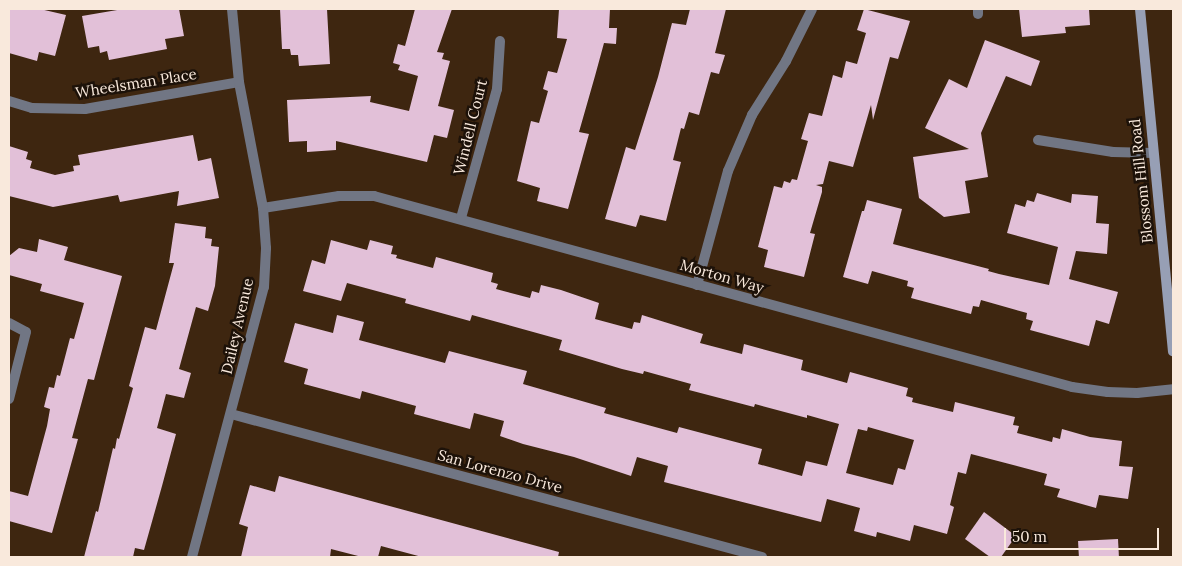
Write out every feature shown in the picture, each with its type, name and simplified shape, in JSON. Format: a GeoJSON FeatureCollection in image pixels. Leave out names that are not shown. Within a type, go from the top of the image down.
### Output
{"type":"FeatureCollection","features":[{"type":"Feature","properties":{"kind":"main road","name":"Blossom Hill Road"},"geometry":{"type":"LineString","coordinates":[[1140,9],[1173,351]]}},
{"type":"Feature","properties":{"kind":"street","name":"Dailey Avenue"},"geometry":{"type":"LineString","coordinates":[[192,557],[264,286],[266,248],[263,208],[239,82],[232,9]]}},
{"type":"Feature","properties":{"kind":"street"},"geometry":{"type":"LineString","coordinates":[[697,285],[728,171],[752,115],[786,61],[812,9]]}},
{"type":"Feature","properties":{"kind":"street","name":"Windell Court"},"geometry":{"type":"LineString","coordinates":[[462,218],[497,89],[500,41]]}},
{"type":"Feature","properties":{"kind":"street","name":"Wheelsman Place"},"geometry":{"type":"LineString","coordinates":[[9,101],[32,108],[85,109],[239,82]]}},
{"type":"Feature","properties":{"kind":"street"},"geometry":{"type":"LineString","coordinates":[[1038,140],[1113,152],[1153,153]]}},
{"type":"Feature","properties":{"kind":"street","name":"Morton Way"},"geometry":{"type":"LineString","coordinates":[[263,208],[339,196],[374,196],[462,218],[697,285],[1072,387],[1118,392],[1173,389]]}},
{"type":"Feature","properties":{"kind":"street"},"geometry":{"type":"LineString","coordinates":[[9,323],[26,332],[9,399]]}},
{"type":"Feature","properties":{"kind":"street","name":"San Lorenzo Drive"},"geometry":{"type":"LineString","coordinates":[[231,414],[762,557]]}},
{"type":"Feature","properties":{"kind":"building"},"geometry":{"type":"Polygon","coordinates":[[[9,9],[40,9],[66,15],[55,56],[39,52],[37,61],[9,53],[9,9]]]}},
{"type":"Feature","properties":{"kind":"building"},"geometry":{"type":"Polygon","coordinates":[[[123,9],[179,9],[184,36],[165,39],[167,49],[109,60],[107,51],[100,53],[99,46],[88,48],[82,16],[123,9]]]}},
{"type":"Feature","properties":{"kind":"building"},"geometry":{"type":"Polygon","coordinates":[[[280,9],[327,9],[330,64],[299,66],[298,55],[291,55],[290,49],[282,49],[280,9]]]}},
{"type":"Feature","properties":{"kind":"building"},"geometry":{"type":"Polygon","coordinates":[[[415,9],[452,9],[437,52],[444,53],[442,59],[450,61],[438,106],[454,110],[447,138],[434,135],[427,162],[336,141],[336,150],[307,152],[307,141],[289,142],[287,100],[371,96],[370,102],[409,111],[418,76],[398,70],[400,65],[393,63],[398,44],[405,46],[415,9]]]}},
{"type":"Feature","properties":{"kind":"building"},"geometry":{"type":"Polygon","coordinates":[[[559,9],[610,9],[609,28],[617,28],[616,44],[604,43],[579,132],[589,134],[568,209],[537,201],[540,188],[517,181],[531,121],[539,123],[548,91],[543,89],[548,71],[557,73],[567,39],[557,38],[559,9]]]}},
{"type":"Feature","properties":{"kind":"building"},"geometry":{"type":"Polygon","coordinates":[[[690,9],[726,9],[715,53],[725,55],[719,74],[711,72],[699,115],[689,112],[684,129],[681,128],[673,160],[681,162],[666,221],[640,215],[636,227],[605,219],[626,147],[635,150],[658,77],[672,23],[686,25],[690,9]]]}},
{"type":"Feature","properties":{"kind":"building"},"geometry":{"type":"Polygon","coordinates":[[[864,9],[910,21],[898,59],[890,57],[873,120],[871,105],[853,167],[829,161],[823,184],[816,185],[822,187],[822,192],[810,233],[815,234],[804,277],[764,267],[768,250],[758,247],[774,186],[782,188],[784,181],[790,183],[792,179],[797,180],[808,141],[801,139],[809,113],[822,116],[833,75],[842,78],[846,61],[857,64],[866,33],[857,30],[864,9]]]}},
{"type":"Feature","properties":{"kind":"building"},"geometry":{"type":"Polygon","coordinates":[[[1019,9],[1089,9],[1090,25],[1065,27],[1066,33],[1022,37],[1019,9]]]}},
{"type":"Feature","properties":{"kind":"building"},"geometry":{"type":"Polygon","coordinates":[[[985,40],[1040,61],[1031,86],[1006,76],[981,133],[988,177],[965,181],[970,213],[944,217],[919,198],[913,157],[969,149],[925,128],[949,79],[967,88],[985,40]]]}},
{"type":"Feature","properties":{"kind":"building"},"geometry":{"type":"Polygon","coordinates":[[[193,135],[198,161],[211,158],[219,198],[177,206],[179,191],[120,202],[118,195],[53,207],[9,196],[9,146],[28,152],[26,159],[32,161],[30,168],[55,175],[74,171],[73,166],[80,165],[78,155],[193,135]]]}},
{"type":"Feature","properties":{"kind":"building"},"geometry":{"type":"Polygon","coordinates":[[[1037,193],[1071,203],[1072,194],[1098,196],[1096,223],[1109,224],[1107,254],[1076,251],[1069,279],[1118,292],[1109,324],[1096,320],[1089,346],[1030,330],[1033,321],[1026,319],[1027,313],[981,300],[979,307],[973,306],[971,314],[911,298],[914,288],[907,286],[908,281],[872,271],[868,284],[843,277],[862,211],[864,211],[867,200],[902,209],[893,244],[989,269],[988,271],[999,274],[1049,285],[1058,247],[1007,233],[1015,204],[1025,207],[1027,200],[1034,202],[1037,193]]]}},
{"type":"Feature","properties":{"kind":"building"},"geometry":{"type":"Polygon","coordinates":[[[175,223],[206,227],[205,238],[212,239],[211,246],[219,247],[215,286],[208,311],[196,307],[179,369],[191,373],[184,398],[166,394],[157,428],[176,434],[162,486],[144,550],[135,548],[133,557],[84,557],[96,511],[98,512],[113,448],[115,449],[117,438],[119,439],[133,388],[129,386],[145,327],[156,330],[174,263],[169,263],[175,223]]]}},
{"type":"Feature","properties":{"kind":"building"},"geometry":{"type":"Polygon","coordinates":[[[39,239],[68,247],[64,260],[122,276],[94,380],[88,379],[72,438],[78,439],[52,533],[9,521],[9,491],[28,496],[47,426],[50,409],[44,407],[49,387],[54,388],[57,375],[60,376],[70,338],[74,339],[84,303],[40,291],[42,284],[9,275],[9,256],[19,248],[37,252],[39,239]]]}},
{"type":"Feature","properties":{"kind":"building"},"geometry":{"type":"Polygon","coordinates":[[[331,240],[367,250],[370,240],[393,246],[391,254],[397,255],[396,258],[433,268],[436,257],[493,273],[491,282],[498,284],[496,289],[530,298],[532,291],[539,293],[541,285],[599,303],[595,319],[632,329],[634,322],[640,323],[642,315],[703,334],[700,343],[742,354],[744,344],[803,360],[801,370],[847,383],[850,372],[908,388],[906,396],[913,398],[912,402],[953,412],[955,402],[1015,417],[1013,425],[1019,426],[1017,433],[1052,442],[1053,437],[1060,439],[1062,429],[1090,437],[1122,441],[1119,466],[1133,467],[1128,499],[1099,495],[1096,508],[1057,497],[1060,489],[1044,485],[1047,474],[971,454],[966,474],[958,472],[950,505],[954,507],[947,534],[914,525],[910,541],[877,532],[876,537],[854,531],[860,508],[827,499],[821,522],[664,482],[668,466],[637,457],[631,476],[574,457],[523,444],[500,436],[504,421],[474,413],[470,429],[414,414],[416,406],[362,391],[360,399],[304,384],[308,369],[284,362],[295,323],[333,333],[337,315],[364,322],[359,340],[445,363],[449,351],[527,371],[523,384],[606,408],[604,413],[677,433],[679,427],[762,449],[758,464],[802,476],[806,461],[827,466],[839,424],[807,415],[807,418],[755,404],[754,407],[689,390],[691,384],[644,371],[643,374],[622,369],[559,350],[562,340],[472,315],[470,321],[405,303],[406,299],[347,283],[341,301],[303,291],[312,260],[325,264],[331,240]],[[868,427],[867,431],[858,429],[846,473],[893,485],[898,468],[905,470],[914,440],[868,427]]]}},
{"type":"Feature","properties":{"kind":"building"},"geometry":{"type":"Polygon","coordinates":[[[279,476],[559,552],[558,557],[422,557],[381,546],[378,557],[362,557],[331,549],[330,557],[241,557],[248,527],[239,524],[250,485],[275,492],[279,476]]]}},
{"type":"Feature","properties":{"kind":"building"},"geometry":{"type":"Polygon","coordinates":[[[984,512],[1016,536],[1001,557],[990,557],[965,539],[984,512]]]}},
{"type":"Feature","properties":{"kind":"building"},"geometry":{"type":"Polygon","coordinates":[[[1118,539],[1119,557],[1079,557],[1078,541],[1118,539]]]}}]}
